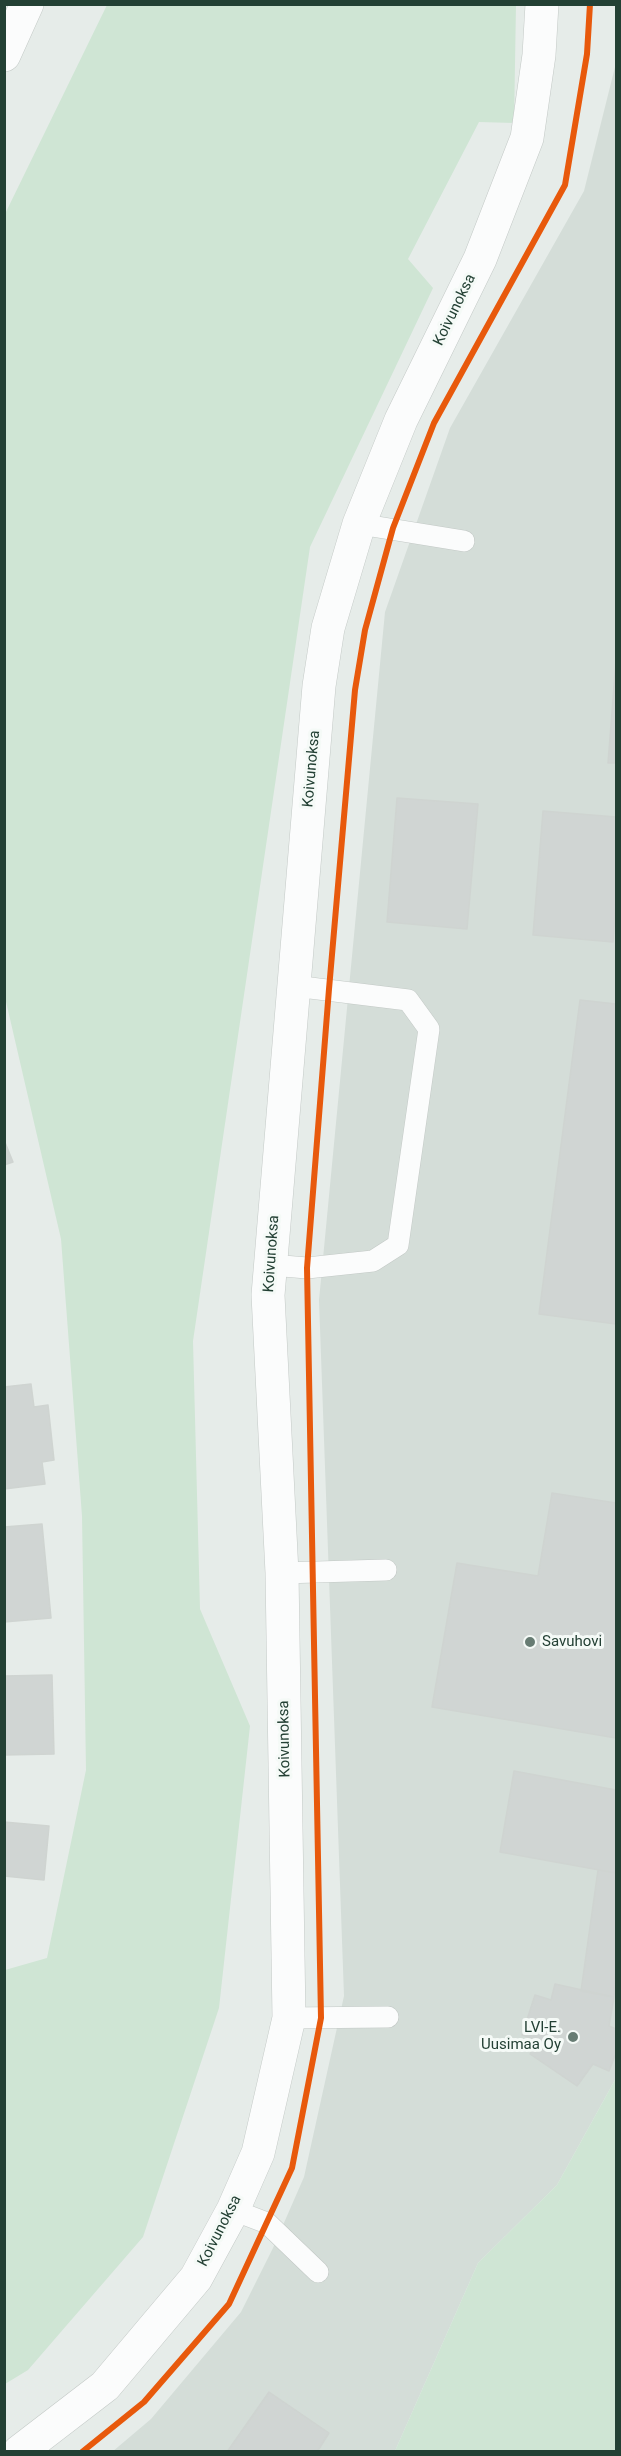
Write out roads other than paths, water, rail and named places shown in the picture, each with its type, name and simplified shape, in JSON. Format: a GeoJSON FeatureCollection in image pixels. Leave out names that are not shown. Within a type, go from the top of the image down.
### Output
{"type":"FeatureCollection","features":[{"type":"Feature","properties":{"kind":"street"},"geometry":{"type":"LineString","coordinates":[[4,55],[27,4]]}},
{"type":"Feature","properties":{"kind":"street","name":"Koivunoksa"},"geometry":{"type":"LineString","coordinates":[[19,2451],[105,2386],[196,2277],[233,2210],[258,2152],[289,2018],[282,1573],[268,1295],[319,686],[328,628],[359,524],[400,420],[480,259],[527,138],[539,55],[542,4]]}},
{"type":"Feature","properties":{"kind":"lane"},"geometry":{"type":"LineString","coordinates":[[359,524],[464,541]]}},
{"type":"Feature","properties":{"kind":"lane"},"geometry":{"type":"LineString","coordinates":[[271,1264],[308,1268],[373,1261],[398,1245],[429,1029],[408,1000],[294,986]]}},
{"type":"Feature","properties":{"kind":"lane"},"geometry":{"type":"LineString","coordinates":[[282,1573],[387,1570]]}},
{"type":"Feature","properties":{"kind":"lane"},"geometry":{"type":"LineString","coordinates":[[289,2018],[388,2017]]}},
{"type":"Feature","properties":{"kind":"lane"},"geometry":{"type":"LineString","coordinates":[[233,2210],[267,2223],[318,2272]]}},
{"type":"Feature","properties":{"kind":"place","name":"Savuhovi"},"geometry":{"type":"Point","coordinates":[530,1642]}},
{"type":"Feature","properties":{"kind":"place","name":"LVI-E. Uusimaa Oy"},"geometry":{"type":"Point","coordinates":[573,2037]}}]}
